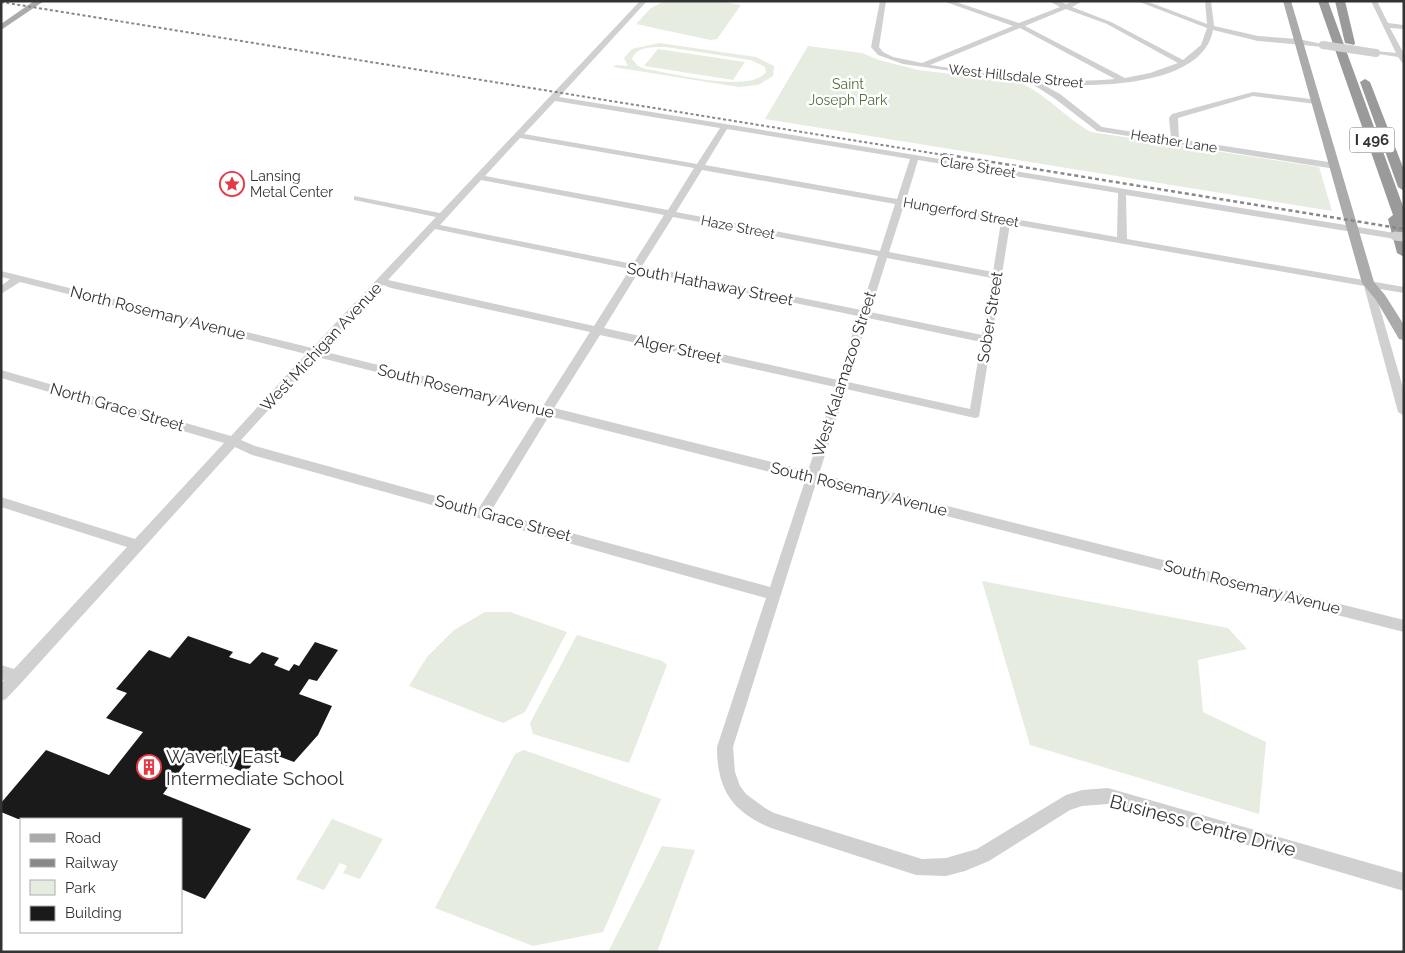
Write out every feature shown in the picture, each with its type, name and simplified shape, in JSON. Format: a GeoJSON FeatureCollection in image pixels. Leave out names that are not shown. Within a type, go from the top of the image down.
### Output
{"type":"FeatureCollection","features":[{"type":"Feature","properties":{"kind":"highway"},"geometry":{"type":"LineString","coordinates":[[1320,1],[1332,26]]}},
{"type":"Feature","properties":{"kind":"highway","name":"I 496"},"geometry":{"type":"LineString","coordinates":[[1323,1],[1378,156],[1401,234]]}},
{"type":"Feature","properties":{"kind":"highway","name":"I 496"},"geometry":{"type":"LineString","coordinates":[[1334,1],[1404,187]]}},
{"type":"Feature","properties":{"kind":"highway"},"geometry":{"type":"LineString","coordinates":[[1340,1],[1350,43]]}},
{"type":"Feature","properties":{"kind":"highway"},"geometry":{"type":"LineString","coordinates":[[1378,156],[1404,253]]}},
{"type":"Feature","properties":{"kind":"main road"},"geometry":{"type":"LineString","coordinates":[[1,20],[28,1]]}},
{"type":"Feature","properties":{"kind":"main road"},"geometry":{"type":"LineString","coordinates":[[1,28],[40,1]]}},
{"type":"Feature","properties":{"kind":"main road"},"geometry":{"type":"LineString","coordinates":[[1287,1],[1368,284],[1381,298],[1404,336]]}},
{"type":"Feature","properties":{"kind":"street","name":"West Michigan Avenue"},"geometry":{"type":"LineString","coordinates":[[1,694],[314,353],[644,1]]}},
{"type":"Feature","properties":{"kind":"street","name":"West Hillsdale Street"},"geometry":{"type":"LineString","coordinates":[[883,1],[875,44],[876,50],[888,58],[923,65],[1028,79],[1093,83],[1124,81],[1158,74],[1184,63],[1199,51],[1209,31]]}},
{"type":"Feature","properties":{"kind":"street"},"geometry":{"type":"LineString","coordinates":[[946,1],[1021,26],[1124,81]]}},
{"type":"Feature","properties":{"kind":"street"},"geometry":{"type":"LineString","coordinates":[[1052,1],[1109,23],[1184,63]]}},
{"type":"Feature","properties":{"kind":"street"},"geometry":{"type":"LineString","coordinates":[[923,65],[1080,1]]}},
{"type":"Feature","properties":{"kind":"street"},"geometry":{"type":"LineString","coordinates":[[1140,1],[1209,31],[1298,41]]}},
{"type":"Feature","properties":{"kind":"street"},"geometry":{"type":"LineString","coordinates":[[1208,1],[1209,31]]}},
{"type":"Feature","properties":{"kind":"street"},"geometry":{"type":"LineString","coordinates":[[1374,1],[1403,58]]}},
{"type":"Feature","properties":{"kind":"street"},"geometry":{"type":"LineString","coordinates":[[1386,25],[1404,27]]}},
{"type":"Feature","properties":{"kind":"street"},"geometry":{"type":"LineString","coordinates":[[1209,31],[1221,30],[1403,58]]}},
{"type":"Feature","properties":{"kind":"street"},"geometry":{"type":"LineString","coordinates":[[1221,30],[1259,38]]}},
{"type":"Feature","properties":{"kind":"street","name":"Heather Lane"},"geometry":{"type":"LineString","coordinates":[[1028,79],[1058,96],[1100,129],[1335,166]]}},
{"type":"Feature","properties":{"kind":"street"},"geometry":{"type":"LineString","coordinates":[[1175,141],[1173,118],[1175,116],[1242,96],[1262,94],[1316,102]]}},
{"type":"Feature","properties":{"kind":"street","name":"Clare Street"},"geometry":{"type":"LineString","coordinates":[[552,98],[1353,229],[1401,234]]}},
{"type":"Feature","properties":{"kind":"street"},"geometry":{"type":"LineString","coordinates":[[483,512],[548,412],[725,126]]}},
{"type":"Feature","properties":{"kind":"street","name":"Hungerford Street"},"geometry":{"type":"LineString","coordinates":[[518,135],[1402,290]]}},
{"type":"Feature","properties":{"kind":"street","name":"West Kalamazoo Street"},"geometry":{"type":"LineString","coordinates":[[733,793],[724,763],[725,747],[915,157]]}},
{"type":"Feature","properties":{"kind":"street","name":"Haze Street"},"geometry":{"type":"LineString","coordinates":[[479,177],[997,276]]}},
{"type":"Feature","properties":{"kind":"street"},"geometry":{"type":"LineString","coordinates":[[1122,191],[1122,240]]}},
{"type":"Feature","properties":{"kind":"street"},"geometry":{"type":"LineString","coordinates":[[357,198],[443,216]]}},
{"type":"Feature","properties":{"kind":"street","name":"Sober Street"},"geometry":{"type":"LineString","coordinates":[[975,414],[1006,220]]}},
{"type":"Feature","properties":{"kind":"street","name":"South Hathaway Street"},"geometry":{"type":"LineString","coordinates":[[434,226],[986,339]]}},
{"type":"Feature","properties":{"kind":"street","name":"North Rosemary Avenue"},"geometry":{"type":"LineString","coordinates":[[1,274],[314,353]]}},
{"type":"Feature","properties":{"kind":"street"},"geometry":{"type":"LineString","coordinates":[[1,291],[19,278]]}},
{"type":"Feature","properties":{"kind":"street","name":"Alger Street"},"geometry":{"type":"LineString","coordinates":[[383,281],[391,285],[598,332],[975,414]]}},
{"type":"Feature","properties":{"kind":"street"},"geometry":{"type":"LineString","coordinates":[[1368,284],[1404,412]]}},
{"type":"Feature","properties":{"kind":"street","name":"South Rosemary Avenue"},"geometry":{"type":"LineString","coordinates":[[314,353],[1404,626]]}},
{"type":"Feature","properties":{"kind":"street","name":"North Grace Street"},"geometry":{"type":"LineString","coordinates":[[1,374],[218,435],[232,443]]}},
{"type":"Feature","properties":{"kind":"street","name":"South Grace Street"},"geometry":{"type":"LineString","coordinates":[[232,443],[773,594]]}},
{"type":"Feature","properties":{"kind":"street"},"geometry":{"type":"LineString","coordinates":[[1,502],[138,545]]}},
{"type":"Feature","properties":{"kind":"street"},"geometry":{"type":"LineString","coordinates":[[1,672],[17,677]]}},
{"type":"Feature","properties":{"kind":"street","name":"Business Centre Drive"},"geometry":{"type":"LineString","coordinates":[[733,793],[754,812],[771,820],[904,864],[927,868],[950,867],[972,860],[1066,803],[1082,798],[1108,796],[1404,882]]}},
{"type":"Feature","properties":{"kind":"green space"},"geometry":{"type":"Polygon","coordinates":[[[665,1],[719,1],[741,5],[717,39],[710,40],[636,24],[651,8],[665,1]]]}},
{"type":"Feature","properties":{"kind":"green space"},"geometry":{"type":"Polygon","coordinates":[[[659,43],[756,57],[774,66],[773,76],[758,85],[739,87],[613,67],[616,65],[628,66],[624,58],[632,49],[659,43]],[[666,47],[641,49],[632,59],[638,66],[646,69],[691,78],[728,82],[757,78],[766,72],[765,67],[751,60],[666,47]]]}},
{"type":"Feature","properties":{"kind":"green space","name":"Saint Joseph Park"},"geometry":{"type":"Polygon","coordinates":[[[808,46],[862,53],[879,60],[918,70],[1018,82],[1047,99],[1091,132],[1319,167],[1332,211],[765,119],[808,46]]]}},
{"type":"Feature","properties":{"kind":"green space"},"geometry":{"type":"Polygon","coordinates":[[[658,49],[745,62],[733,80],[644,66],[658,49]]]}},
{"type":"Feature","properties":{"kind":"green space"},"geometry":{"type":"Polygon","coordinates":[[[982,581],[1228,628],[1247,649],[1198,660],[1203,712],[1266,742],[1259,814],[1030,745],[982,581]]]}},
{"type":"Feature","properties":{"kind":"green space"},"geometry":{"type":"Polygon","coordinates":[[[485,612],[510,612],[567,632],[525,712],[503,723],[409,686],[427,657],[454,630],[485,612]]]}},
{"type":"Feature","properties":{"kind":"green space"},"geometry":{"type":"Polygon","coordinates":[[[577,635],[662,661],[667,665],[629,763],[533,734],[530,723],[577,635]]]}},
{"type":"Feature","properties":{"kind":"green space"},"geometry":{"type":"Polygon","coordinates":[[[524,750],[661,799],[603,932],[533,946],[435,908],[515,754],[524,750]]]}},
{"type":"Feature","properties":{"kind":"green space"},"geometry":{"type":"Polygon","coordinates":[[[332,819],[383,839],[360,879],[343,873],[347,866],[340,863],[324,890],[296,879],[332,819]]]}},
{"type":"Feature","properties":{"kind":"green space"},"geometry":{"type":"Polygon","coordinates":[[[662,846],[695,850],[657,952],[608,952],[662,846]]]}},
{"type":"Feature","properties":{"kind":"building","name":"Waverly East Intermediate School"},"geometry":{"type":"Polygon","coordinates":[[[188,636],[233,652],[229,657],[250,664],[262,652],[279,658],[274,665],[289,671],[294,664],[299,666],[315,642],[338,650],[317,681],[309,679],[299,694],[332,706],[318,735],[294,762],[262,750],[246,773],[193,753],[163,794],[251,829],[205,899],[182,889],[182,818],[18,819],[1,812],[1,803],[46,750],[109,775],[143,732],[106,718],[127,693],[116,689],[149,650],[170,658],[188,636]]]}},
{"type":"Feature","properties":{"kind":"railway"},"geometry":{"type":"LineString","coordinates":[[1,2],[950,156]]}},
{"type":"Feature","properties":{"kind":"railway"},"geometry":{"type":"LineString","coordinates":[[943,154],[1404,229]]}},
{"type":"Feature","properties":{"kind":"place","name":"Lansing Metal Center"},"geometry":{"type":"Point","coordinates":[232,184]}},
{"type":"Feature","properties":{"kind":"place","name":"Waverly East Intermediate School"},"geometry":{"type":"Point","coordinates":[149,767]}}]}
